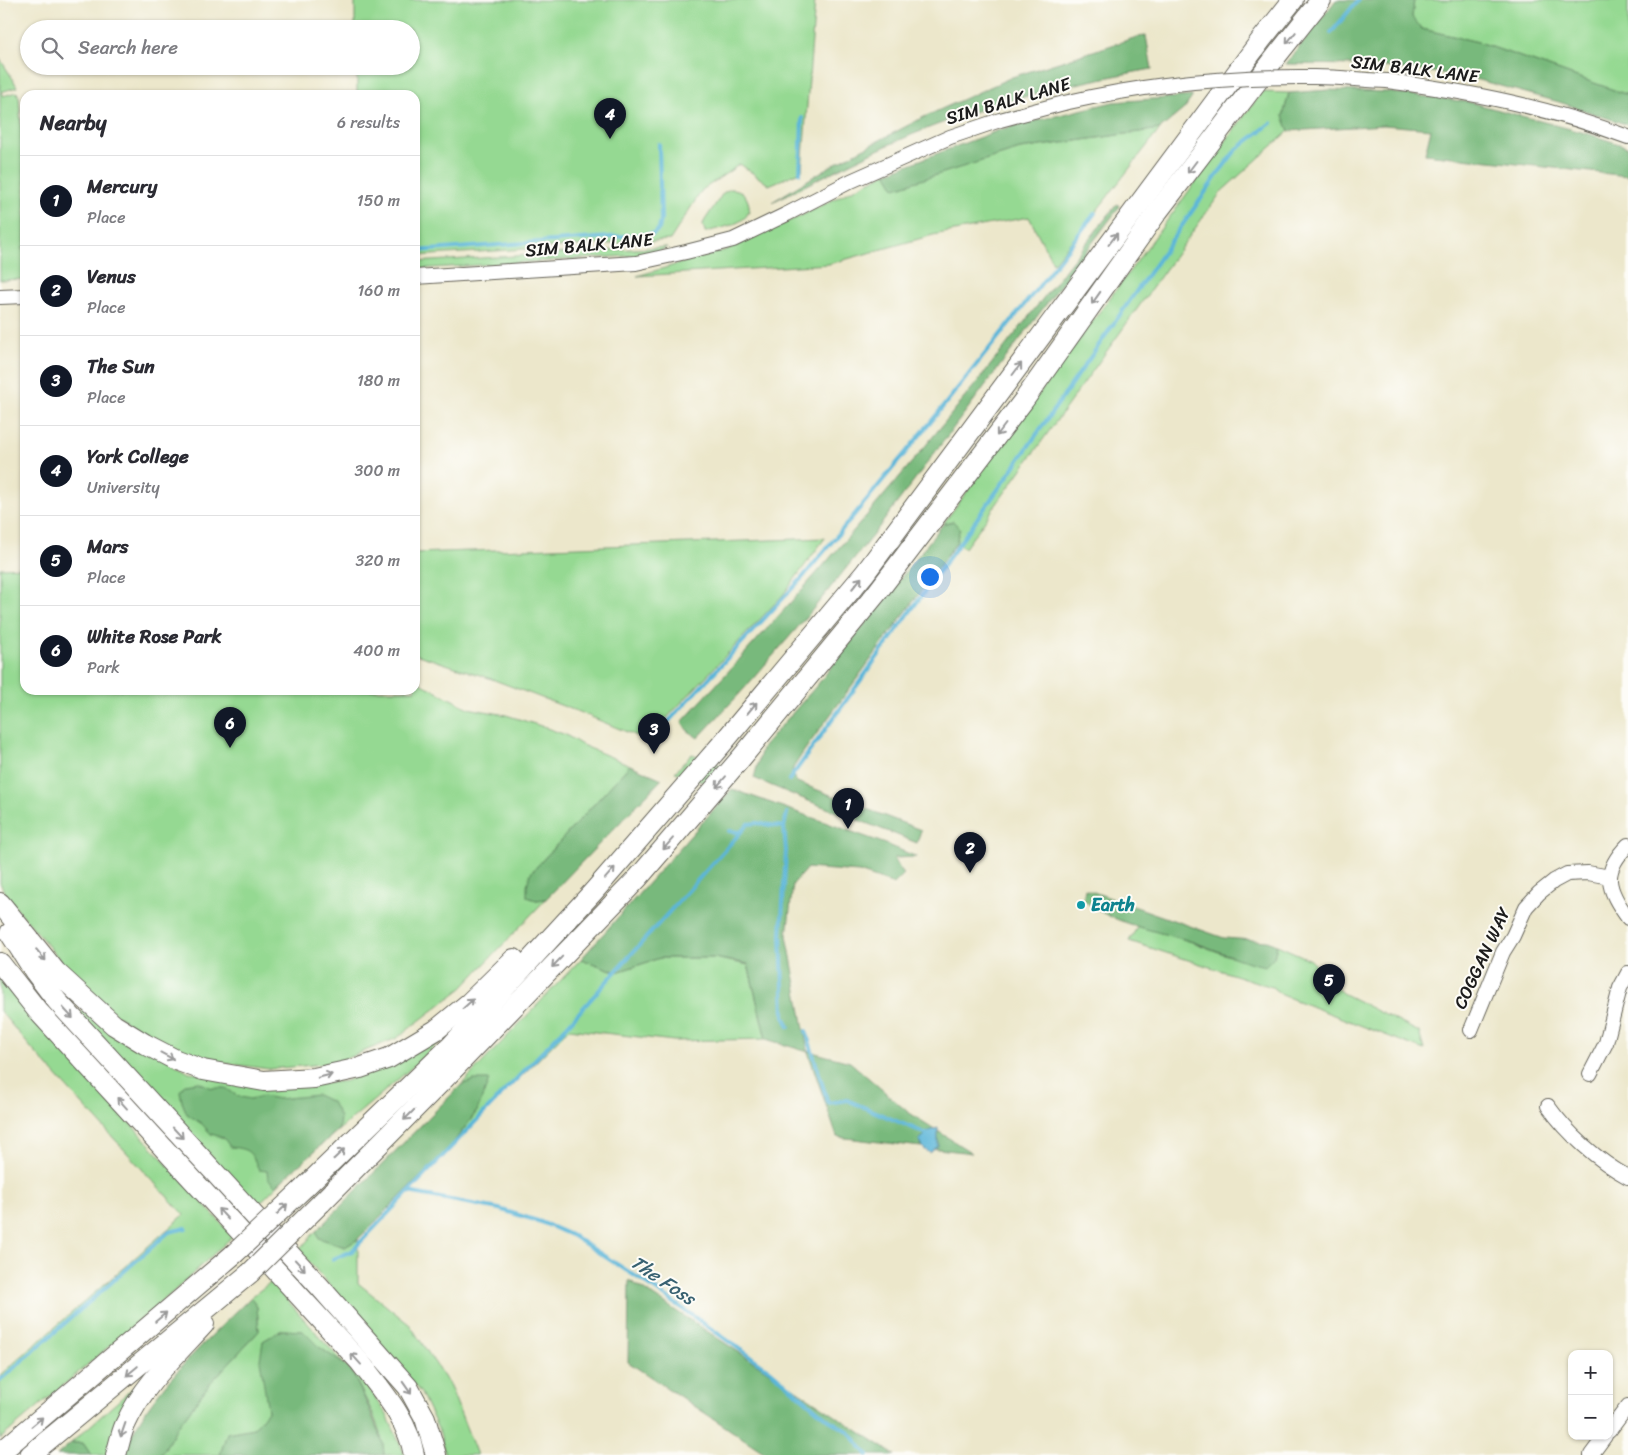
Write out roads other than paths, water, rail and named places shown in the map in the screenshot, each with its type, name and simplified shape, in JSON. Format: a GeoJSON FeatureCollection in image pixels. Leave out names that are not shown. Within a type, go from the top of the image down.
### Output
{"type":"FeatureCollection","features":[{"type":"Feature","properties":{"kind":"highway"},"geometry":{"type":"LineString","coordinates":[[0,1453],[234,1254],[304,1188],[450,1047],[594,891],[721,745],[865,573],[1255,48],[1293,0]]}},
{"type":"Feature","properties":{"kind":"highway"},"geometry":{"type":"LineString","coordinates":[[116,1455],[124,1426],[143,1392],[154,1378],[250,1273],[443,1080],[638,878],[742,757],[876,594],[1012,416],[1158,212],[1321,0]]}},
{"type":"Feature","properties":{"kind":"highway"},"geometry":{"type":"LineString","coordinates":[[0,903],[56,972],[114,1025],[176,1060],[203,1070],[264,1080],[314,1078],[360,1068],[388,1058],[436,1030],[469,1003],[560,912],[594,891]]}},
{"type":"Feature","properties":{"kind":"highway"},"geometry":{"type":"LineString","coordinates":[[0,916],[35,972],[57,1001],[320,1287],[408,1387],[425,1418],[436,1455]]}},
{"type":"Feature","properties":{"kind":"highway"},"geometry":{"type":"LineString","coordinates":[[0,963],[37,1010],[360,1362],[387,1397],[402,1422],[414,1455]]}},
{"type":"Feature","properties":{"kind":"highway"},"geometry":{"type":"LineString","coordinates":[[30,1455],[250,1273]]}},
{"type":"Feature","properties":{"kind":"street","name":"SIM BALK LANE"},"geometry":{"type":"LineString","coordinates":[[420,277],[636,263],[733,240],[859,177],[950,137],[1000,120],[1064,103],[1103,94],[1157,86],[1247,78],[1315,77],[1387,81],[1442,88],[1504,100],[1589,122],[1628,137]]}},
{"type":"Feature","properties":{"kind":"street"},"geometry":{"type":"LineString","coordinates":[[0,297],[20,296]]}},
{"type":"Feature","properties":{"kind":"street"},"geometry":{"type":"LineString","coordinates":[[1628,845],[1618,855],[1612,866],[1610,877],[1612,890],[1618,904],[1628,918]]}},
{"type":"Feature","properties":{"kind":"street","name":"COGGAN WAY"},"geometry":{"type":"LineString","coordinates":[[1471,1030],[1503,952],[1513,936],[1526,907],[1554,880],[1567,874],[1610,877]]}},
{"type":"Feature","properties":{"kind":"street"},"geometry":{"type":"LineString","coordinates":[[1590,1074],[1606,1043],[1620,988],[1628,973]]}},
{"type":"Feature","properties":{"kind":"street"},"geometry":{"type":"LineString","coordinates":[[1477,975],[1491,980]]}},
{"type":"Feature","properties":{"kind":"street"},"geometry":{"type":"LineString","coordinates":[[1548,1106],[1558,1121],[1575,1137],[1602,1159],[1628,1176]]}},
{"type":"Feature","properties":{"kind":"street"},"geometry":{"type":"LineString","coordinates":[[1613,1426],[1628,1406]]}},
{"type":"Feature","properties":{"kind":"street"},"geometry":{"type":"LineString","coordinates":[[1591,1455],[1602,1440]]}},
{"type":"Feature","properties":{"kind":"water"},"geometry":{"type":"Polygon","coordinates":[[[938,1128],[938,1146],[930,1153],[924,1149],[919,1140],[931,1130],[938,1128]]]}},
{"type":"Feature","properties":{"kind":"waterway"},"geometry":{"type":"LineString","coordinates":[[1331,33],[1358,0]]}},
{"type":"Feature","properties":{"kind":"waterway"},"geometry":{"type":"LineString","coordinates":[[800,173],[802,118]]}},
{"type":"Feature","properties":{"kind":"waterway"},"geometry":{"type":"LineString","coordinates":[[789,780],[1007,477],[1220,171],[1236,150],[1271,123]]}},
{"type":"Feature","properties":{"kind":"waterway"},"geometry":{"type":"LineString","coordinates":[[420,251],[653,234],[659,229],[661,220],[659,144]]}},
{"type":"Feature","properties":{"kind":"waterway"},"geometry":{"type":"LineString","coordinates":[[656,735],[803,577],[930,423],[1095,213]]}},
{"type":"Feature","properties":{"kind":"waterway"},"geometry":{"type":"LineString","coordinates":[[787,813],[784,827],[786,851],[781,935],[784,1016],[789,1027]]}},
{"type":"Feature","properties":{"kind":"waterway"},"geometry":{"type":"LineString","coordinates":[[333,1259],[352,1251],[566,1027],[748,824],[757,823],[784,827]]}},
{"type":"Feature","properties":{"kind":"waterway"},"geometry":{"type":"LineString","coordinates":[[729,831],[740,832]]}},
{"type":"Feature","properties":{"kind":"waterway"},"geometry":{"type":"LineString","coordinates":[[806,1031],[828,1103],[847,1100],[927,1134]]}},
{"type":"Feature","properties":{"kind":"waterway","name":"The Foss"},"geometry":{"type":"LineString","coordinates":[[408,1192],[499,1209],[541,1222],[573,1236],[646,1283],[771,1371],[829,1420],[848,1431],[868,1455]]}},
{"type":"Feature","properties":{"kind":"waterway"},"geometry":{"type":"LineString","coordinates":[[0,1380],[169,1232],[186,1228]]}},
{"type":"Feature","properties":{"kind":"place","name":"York College"},"geometry":{"type":"Point","coordinates":[610,139]}},
{"type":"Feature","properties":{"kind":"place","name":"White Rose Park"},"geometry":{"type":"Point","coordinates":[230,748]}},
{"type":"Feature","properties":{"kind":"place","name":"The Sun"},"geometry":{"type":"Point","coordinates":[654,754]}},
{"type":"Feature","properties":{"kind":"place","name":"Mercury"},"geometry":{"type":"Point","coordinates":[848,829]}},
{"type":"Feature","properties":{"kind":"place","name":"Venus"},"geometry":{"type":"Point","coordinates":[970,873]}},
{"type":"Feature","properties":{"kind":"place","name":"Earth"},"geometry":{"type":"Point","coordinates":[1081,905]}},
{"type":"Feature","properties":{"kind":"place","name":"Mars"},"geometry":{"type":"Point","coordinates":[1329,1005]}}]}
